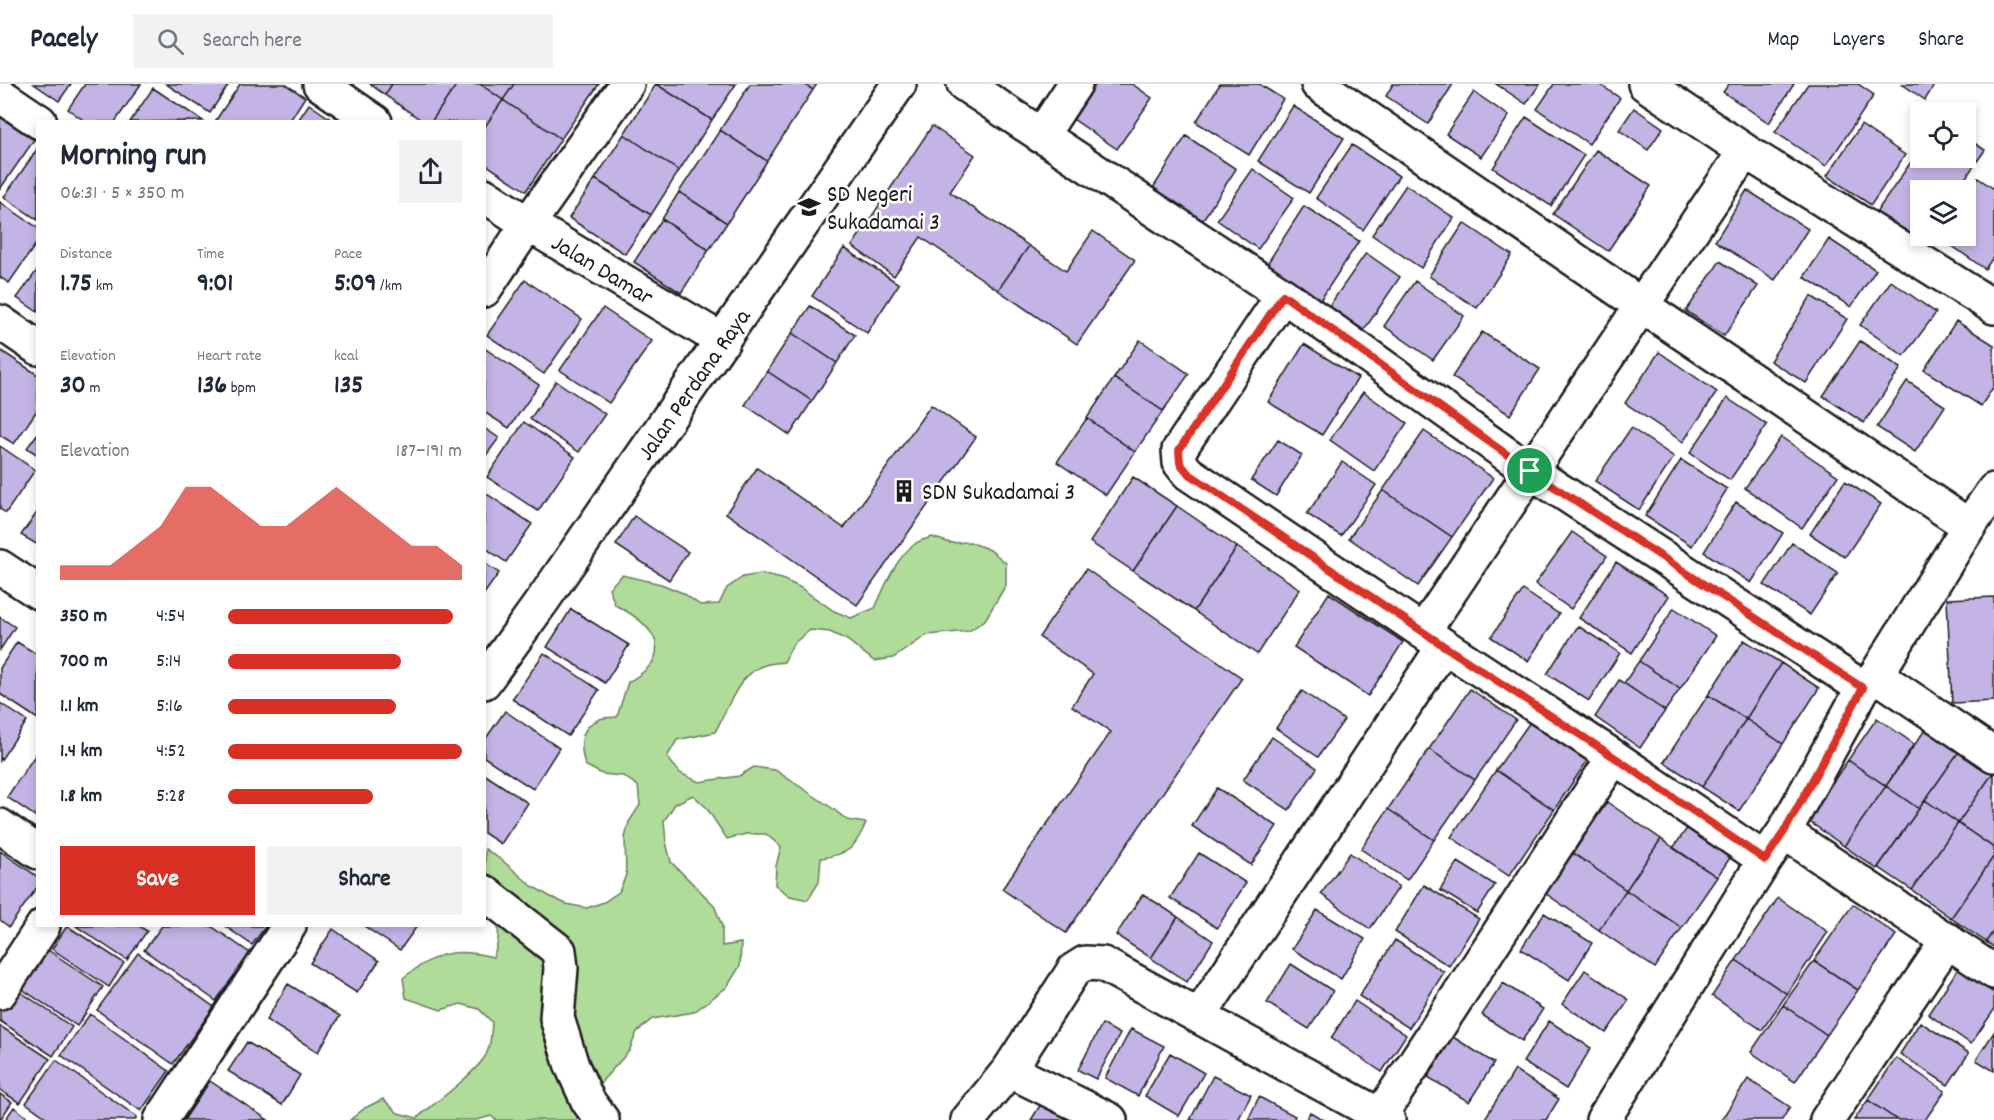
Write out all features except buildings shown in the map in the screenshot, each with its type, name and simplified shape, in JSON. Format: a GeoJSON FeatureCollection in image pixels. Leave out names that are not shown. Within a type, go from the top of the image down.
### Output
{"type":"FeatureCollection","features":[{"type":"Feature","properties":{"kind":"street"},"geometry":{"type":"LineString","coordinates":[[320,84],[372,120]]}},
{"type":"Feature","properties":{"kind":"street"},"geometry":{"type":"LineString","coordinates":[[486,287],[627,84]]}},
{"type":"Feature","properties":{"kind":"street","name":"Jalan Perdana Raya"},"geometry":{"type":"LineString","coordinates":[[486,679],[723,341],[899,84]]}},
{"type":"Feature","properties":{"kind":"street"},"geometry":{"type":"LineString","coordinates":[[964,84],[1283,295],[1530,471],[1994,755]]}},
{"type":"Feature","properties":{"kind":"street"},"geometry":{"type":"LineString","coordinates":[[1041,136],[1075,84]]}},
{"type":"Feature","properties":{"kind":"street"},"geometry":{"type":"LineString","coordinates":[[1318,84],[1970,526]]}},
{"type":"Feature","properties":{"kind":"street"},"geometry":{"type":"LineString","coordinates":[[1644,84],[1745,151],[1994,308]]}},
{"type":"Feature","properties":{"kind":"street"},"geometry":{"type":"LineString","coordinates":[[0,95],[36,120]]}},
{"type":"Feature","properties":{"kind":"street"},"geometry":{"type":"LineString","coordinates":[[1200,1015],[1433,639],[1530,471],[1745,151]]}},
{"type":"Feature","properties":{"kind":"street","name":"Jalan Damar"},"geometry":{"type":"LineString","coordinates":[[486,196],[723,341]]}},
{"type":"Feature","properties":{"kind":"street"},"geometry":{"type":"LineString","coordinates":[[1283,295],[1179,450],[1180,463],[1188,473],[1765,860]]}},
{"type":"Feature","properties":{"kind":"street"},"geometry":{"type":"LineString","coordinates":[[0,322],[36,347]]}},
{"type":"Feature","properties":{"kind":"street"},"geometry":{"type":"LineString","coordinates":[[1618,1115],[1870,681],[1994,490]]}},
{"type":"Feature","properties":{"kind":"street"},"geometry":{"type":"LineString","coordinates":[[0,567],[36,591]]}},
{"type":"Feature","properties":{"kind":"street"},"geometry":{"type":"LineString","coordinates":[[968,1120],[1009,1070],[1074,970],[1085,963],[1103,964],[1200,1015],[1384,1118],[1614,757]]}},
{"type":"Feature","properties":{"kind":"street"},"geometry":{"type":"LineString","coordinates":[[0,826],[36,851]]}},
{"type":"Feature","properties":{"kind":"street"},"geometry":{"type":"LineString","coordinates":[[1784,832],[1994,972]]}},
{"type":"Feature","properties":{"kind":"street"},"geometry":{"type":"LineString","coordinates":[[486,894],[559,951],[561,968],[557,1018],[572,1066],[588,1101],[602,1120]]}},
{"type":"Feature","properties":{"kind":"street"},"geometry":{"type":"LineString","coordinates":[[0,992],[42,927]]}},
{"type":"Feature","properties":{"kind":"street"},"geometry":{"type":"LineString","coordinates":[[161,1120],[288,927]]}},
{"type":"Feature","properties":{"kind":"street"},"geometry":{"type":"LineString","coordinates":[[1827,1120],[1947,940]]}},
{"type":"Feature","properties":{"kind":"street"},"geometry":{"type":"LineString","coordinates":[[1009,1070],[1110,1120]]}},
{"type":"Feature","properties":{"kind":"green space"},"geometry":{"type":"Polygon","coordinates":[[[932,537],[950,543],[970,542],[990,550],[1006,563],[1006,585],[985,620],[969,631],[927,635],[893,658],[874,661],[847,640],[830,632],[810,630],[793,644],[784,662],[765,665],[748,676],[735,693],[715,732],[677,740],[667,757],[680,773],[699,782],[739,776],[754,767],[775,770],[847,820],[866,823],[850,849],[839,855],[821,858],[819,882],[808,900],[790,896],[775,885],[776,866],[781,847],[766,834],[746,834],[727,839],[706,807],[693,795],[675,804],[664,821],[671,862],[714,905],[722,926],[722,946],[741,943],[740,966],[727,987],[694,1012],[652,1019],[637,1032],[629,1051],[603,1080],[576,1120],[496,1120],[491,1116],[477,1120],[350,1120],[365,1108],[383,1099],[398,1113],[417,1118],[462,1081],[486,1054],[492,1022],[479,1009],[461,1004],[441,1010],[406,998],[403,978],[425,963],[445,954],[466,953],[493,957],[498,942],[498,928],[494,914],[486,901],[486,850],[532,886],[566,904],[587,908],[604,902],[619,892],[626,875],[625,838],[629,822],[640,805],[638,786],[623,776],[602,774],[585,765],[582,739],[591,724],[602,718],[617,717],[628,682],[643,672],[653,661],[656,651],[655,641],[650,631],[629,613],[615,605],[609,588],[622,575],[661,584],[683,593],[700,605],[719,604],[727,588],[743,577],[761,574],[782,579],[799,587],[834,611],[851,618],[875,608],[891,573],[908,550],[932,537]]]}},
{"type":"Feature","properties":{"kind":"place","name":"SD Negeri Sukadamai 3"},"geometry":{"type":"Point","coordinates":[809,207]}},
{"type":"Feature","properties":{"kind":"place","name":"SDN Sukadamai 3"},"geometry":{"type":"Point","coordinates":[904,491]}},
{"type":"Feature","properties":{"kind":"route"},"geometry":{"type":"LineString","coordinates":[[1283,295],[1530,471],[1863,688],[1784,832],[1765,860],[1188,473],[1180,463],[1179,450],[1283,295]]}}]}
